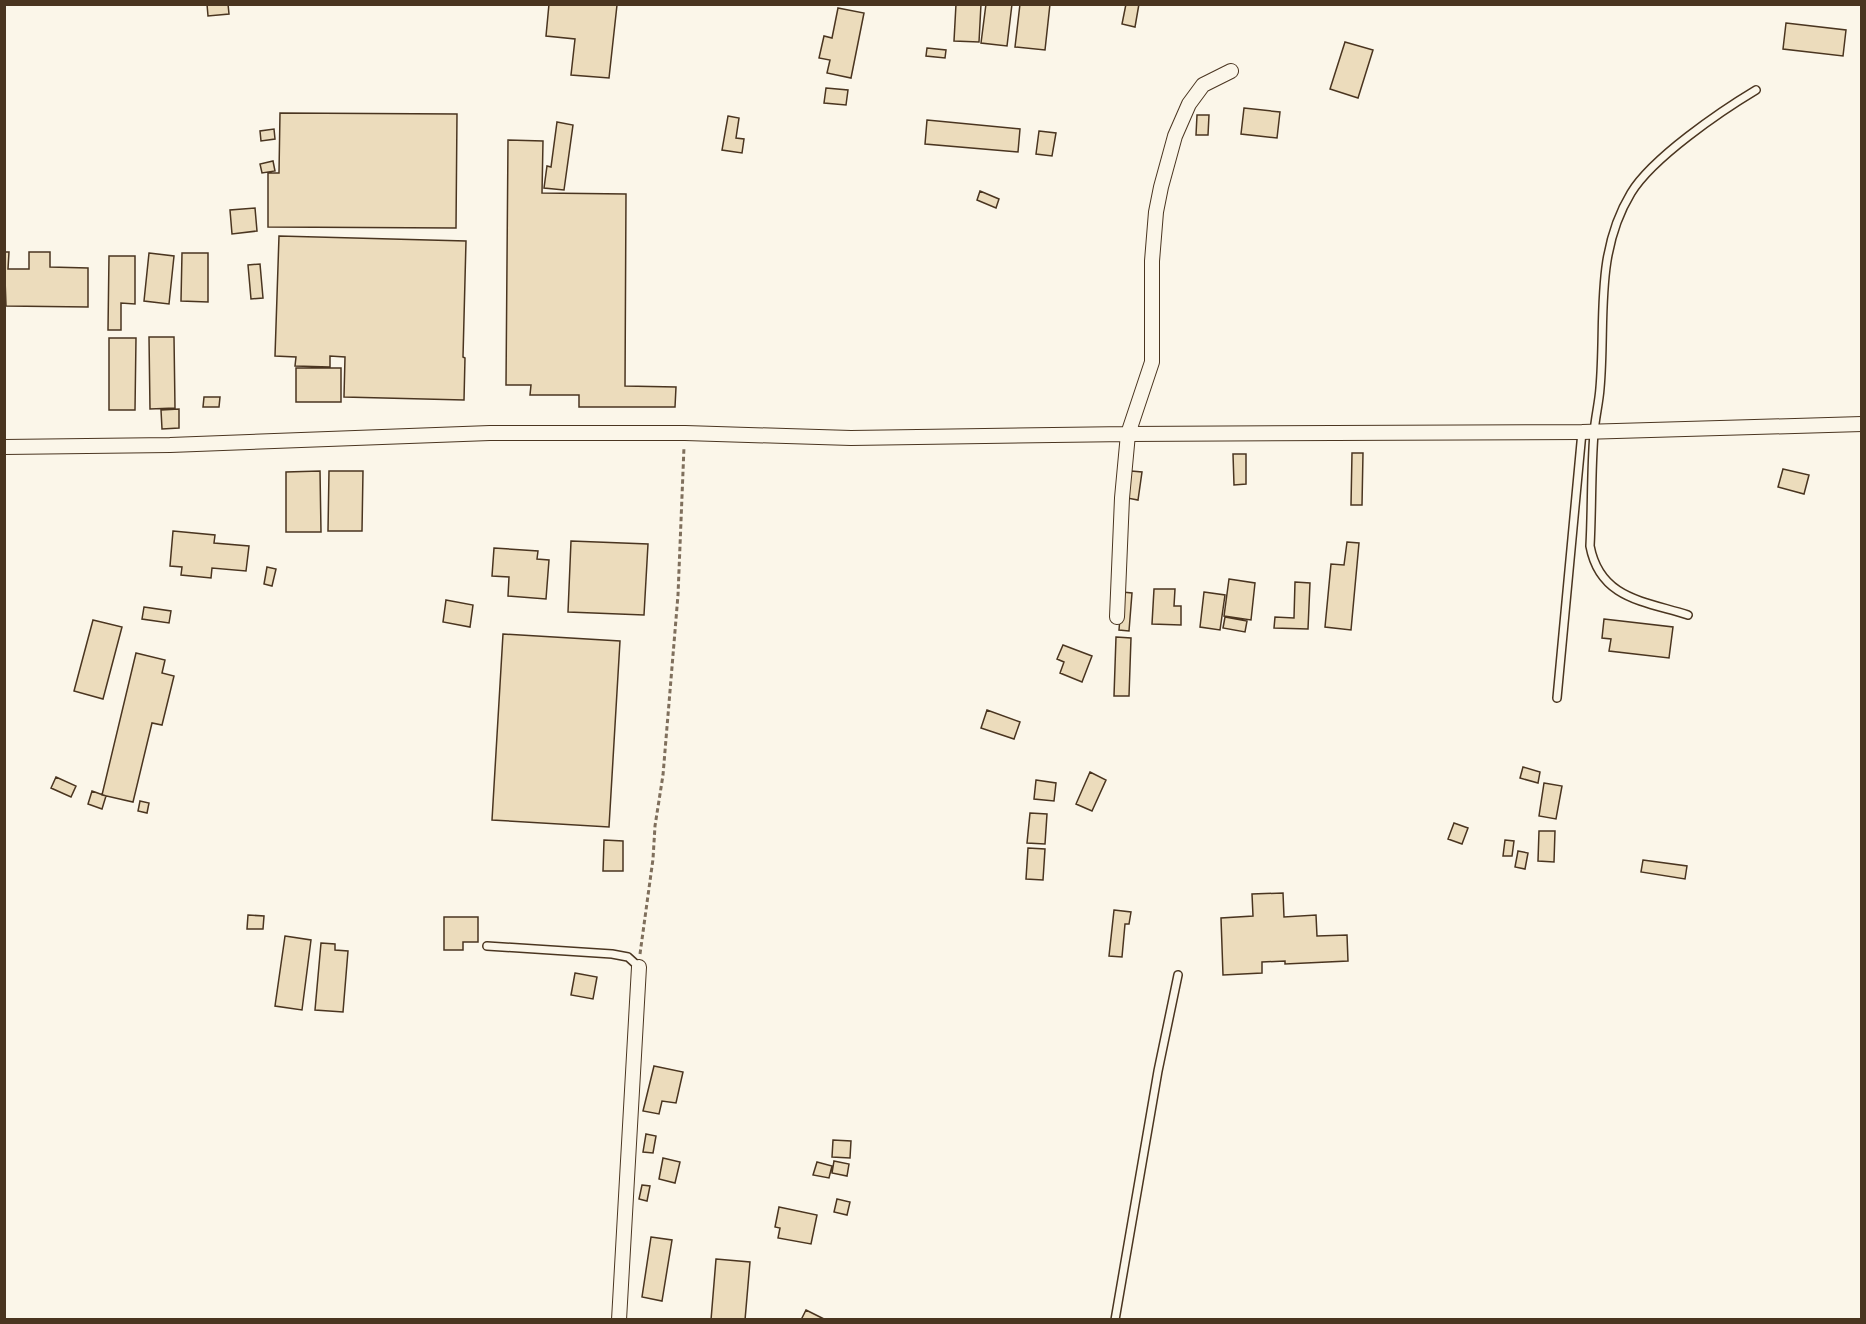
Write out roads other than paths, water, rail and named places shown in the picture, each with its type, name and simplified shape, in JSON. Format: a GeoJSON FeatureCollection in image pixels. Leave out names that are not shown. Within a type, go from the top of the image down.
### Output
{"type":"FeatureCollection","features":[{"type":"Feature","properties":{"kind":"street"},"geometry":{"type":"LineString","coordinates":[[1117,617],[1122,498],[1128,434],[1152,362],[1152,261],[1156,212],[1168,157],[1182,118],[1196,93],[1210,80],[1231,70]]}},
{"type":"Feature","properties":{"kind":"street"},"geometry":{"type":"LineString","coordinates":[[4,447],[171,445],[490,433],[685,433],[851,438],[1588,432],[1862,424]]}},
{"type":"Feature","properties":{"kind":"street"},"geometry":{"type":"LineString","coordinates":[[619,1320],[639,967]]}},
{"type":"Feature","properties":{"kind":"lane"},"geometry":{"type":"LineString","coordinates":[[1557,698],[1588,432],[1600,387],[1606,260],[1613,229],[1632,191],[1654,165],[1708,121],[1756,90]]}},
{"type":"Feature","properties":{"kind":"lane"},"geometry":{"type":"LineString","coordinates":[[1588,432],[1590,546],[1596,569],[1610,586],[1619,591],[1688,615]]}},
{"type":"Feature","properties":{"kind":"lane"},"geometry":{"type":"LineString","coordinates":[[487,946],[612,954],[628,957],[639,967]]}},
{"type":"Feature","properties":{"kind":"lane"},"geometry":{"type":"LineString","coordinates":[[1115,1320],[1158,1071],[1178,975]]}}]}
